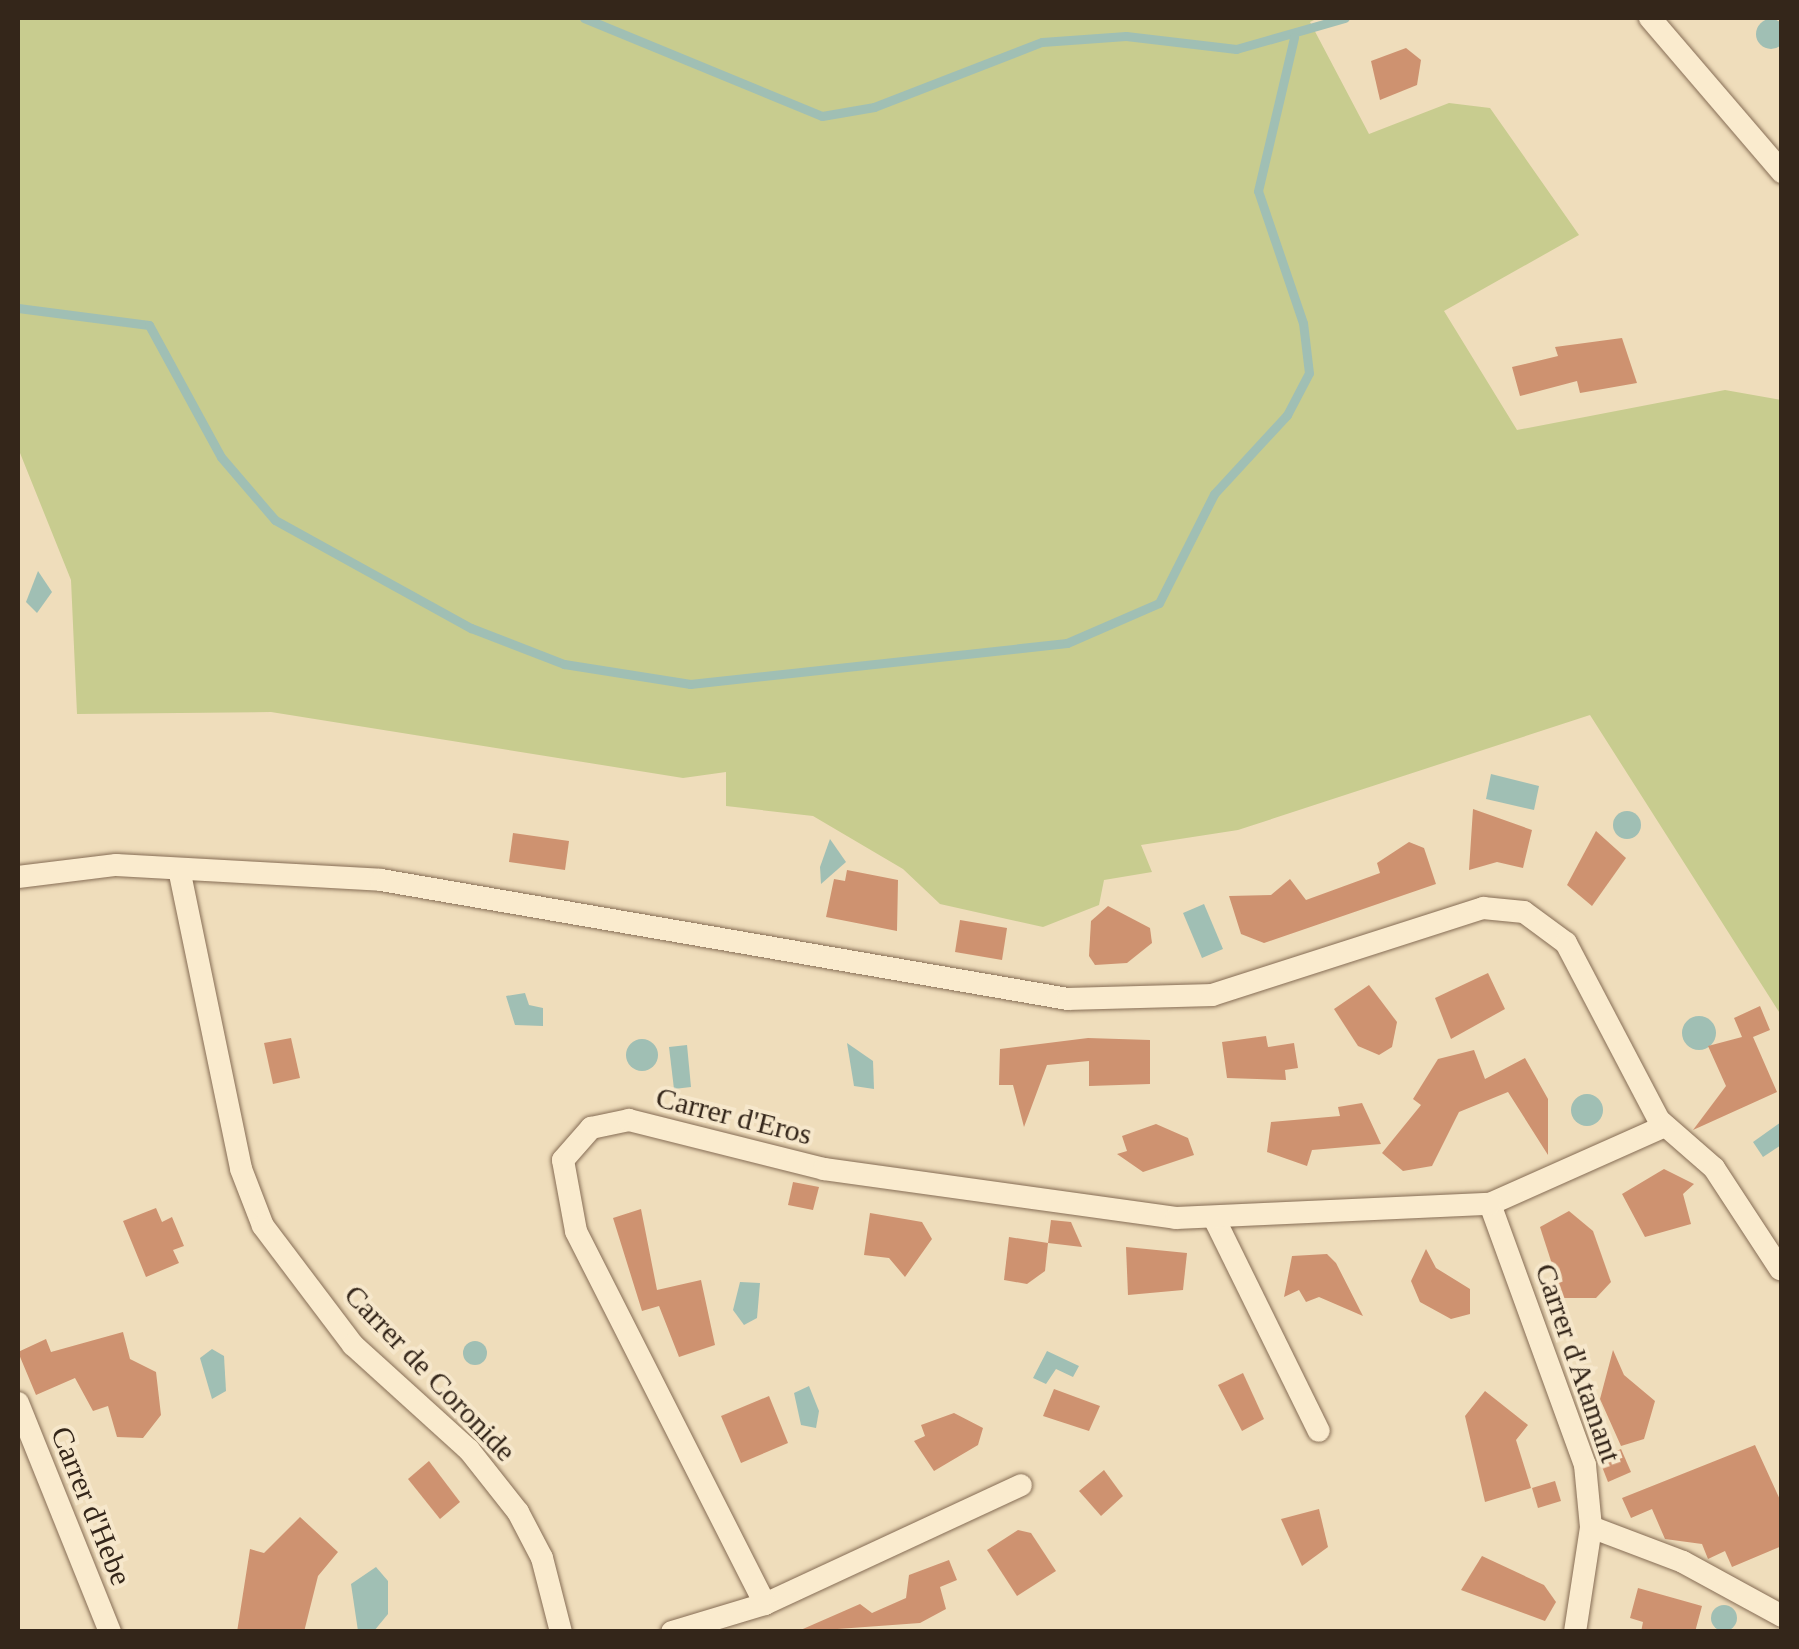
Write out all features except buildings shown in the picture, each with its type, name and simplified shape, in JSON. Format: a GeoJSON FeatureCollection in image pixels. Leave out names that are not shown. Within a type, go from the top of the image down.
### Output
{"type":"FeatureCollection","features":[{"type":"Feature","properties":{"kind":"street"},"geometry":{"type":"LineString","coordinates":[[1650,18],[1782,172]]}},
{"type":"Feature","properties":{"kind":"street"},"geometry":{"type":"LineString","coordinates":[[18,877],[70,866],[381,880],[1068,999],[1212,995],[1483,908],[1524,912],[1566,943],[1665,1126],[1714,1168],[1780,1270]]}},
{"type":"Feature","properties":{"kind":"street","name":"Carrer de Coronide"},"geometry":{"type":"LineString","coordinates":[[179,870],[242,1169],[264,1226],[353,1345],[469,1450],[518,1512],[542,1558],[561,1632]]}},
{"type":"Feature","properties":{"kind":"street","name":"Carrer d'Eros"},"geometry":{"type":"LineString","coordinates":[[766,1604],[576,1230],[561,1178],[580,1136],[629,1120],[824,1169],[1214,1218],[1490,1204]]}},
{"type":"Feature","properties":{"kind":"street"},"geometry":{"type":"LineString","coordinates":[[1490,1204],[1665,1126]]}},
{"type":"Feature","properties":{"kind":"street","name":"Carrer d'Atamant"},"geometry":{"type":"LineString","coordinates":[[1490,1204],[1584,1466],[1591,1527],[1575,1632]]}},
{"type":"Feature","properties":{"kind":"street"},"geometry":{"type":"LineString","coordinates":[[1214,1218],[1319,1431]]}},
{"type":"Feature","properties":{"kind":"street","name":"Carrer d'Hebe"},"geometry":{"type":"LineString","coordinates":[[18,1402],[110,1632]]}},
{"type":"Feature","properties":{"kind":"street"},"geometry":{"type":"LineString","coordinates":[[672,1632],[766,1604],[1022,1485]]}},
{"type":"Feature","properties":{"kind":"street"},"geometry":{"type":"LineString","coordinates":[[1591,1527],[1683,1562],[1782,1616]]}},
{"type":"Feature","properties":{"kind":"green space"},"geometry":{"type":"Polygon","coordinates":[[[18,18],[1318,18],[1310,22],[1369,134],[1449,103],[1490,108],[1579,235],[1444,311],[1517,430],[1725,390],[1781,400],[1781,1015],[1590,715],[1238,830],[1141,845],[1152,872],[1104,880],[1099,905],[1043,927],[940,904],[903,869],[813,816],[726,806],[726,772],[683,778],[271,712],[77,714],[71,580],[18,448],[18,18]]]}},
{"type":"Feature","properties":{"kind":"water"},"geometry":{"type":"Polygon","coordinates":[[[1771,19],[1782,23],[1786,34],[1782,45],[1771,49],[1760,45],[1756,34],[1760,23],[1771,19]]]}},
{"type":"Feature","properties":{"kind":"water"},"geometry":{"type":"Polygon","coordinates":[[[38,571],[52,592],[37,613],[26,602],[38,571]]]}},
{"type":"Feature","properties":{"kind":"water"},"geometry":{"type":"Polygon","coordinates":[[[1491,774],[1539,786],[1534,810],[1486,799],[1491,774]]]}},
{"type":"Feature","properties":{"kind":"water"},"geometry":{"type":"Polygon","coordinates":[[[1627,811],[1637,815],[1641,825],[1637,835],[1627,839],[1617,835],[1613,825],[1617,815],[1627,811]]]}},
{"type":"Feature","properties":{"kind":"water"},"geometry":{"type":"Polygon","coordinates":[[[830,839],[846,862],[821,884],[820,867],[830,839]]]}},
{"type":"Feature","properties":{"kind":"water"},"geometry":{"type":"Polygon","coordinates":[[[1204,904],[1223,949],[1202,958],[1183,913],[1204,904]]]}},
{"type":"Feature","properties":{"kind":"water"},"geometry":{"type":"Polygon","coordinates":[[[525,993],[529,1005],[543,1008],[543,1026],[515,1025],[506,996],[525,993]]]}},
{"type":"Feature","properties":{"kind":"water"},"geometry":{"type":"Polygon","coordinates":[[[1699,1016],[1711,1021],[1716,1033],[1711,1045],[1699,1050],[1687,1045],[1682,1033],[1687,1021],[1699,1016]]]}},
{"type":"Feature","properties":{"kind":"water"},"geometry":{"type":"Polygon","coordinates":[[[642,1039],[653,1044],[658,1055],[653,1066],[642,1071],[631,1066],[626,1055],[631,1044],[642,1039]]]}},
{"type":"Feature","properties":{"kind":"water"},"geometry":{"type":"Polygon","coordinates":[[[847,1043],[873,1061],[874,1089],[854,1086],[847,1043]]]}},
{"type":"Feature","properties":{"kind":"water"},"geometry":{"type":"Polygon","coordinates":[[[687,1045],[691,1087],[674,1089],[669,1047],[687,1045]]]}},
{"type":"Feature","properties":{"kind":"water"},"geometry":{"type":"Polygon","coordinates":[[[1587,1094],[1599,1098],[1603,1110],[1599,1122],[1587,1126],[1575,1122],[1571,1110],[1575,1098],[1587,1094]]]}},
{"type":"Feature","properties":{"kind":"water"},"geometry":{"type":"Polygon","coordinates":[[[1781,1122],[1781,1145],[1763,1157],[1753,1142],[1781,1122]]]}},
{"type":"Feature","properties":{"kind":"water"},"geometry":{"type":"Polygon","coordinates":[[[740,1282],[760,1283],[757,1318],[744,1325],[733,1310],[740,1282]]]}},
{"type":"Feature","properties":{"kind":"water"},"geometry":{"type":"Polygon","coordinates":[[[470,1341],[480,1341],[487,1353],[480,1365],[470,1365],[463,1358],[463,1348],[470,1341]]]}},
{"type":"Feature","properties":{"kind":"water"},"geometry":{"type":"Polygon","coordinates":[[[212,1349],[224,1356],[226,1391],[212,1399],[200,1358],[212,1349]]]}},
{"type":"Feature","properties":{"kind":"water"},"geometry":{"type":"Polygon","coordinates":[[[1047,1351],[1079,1366],[1073,1377],[1056,1369],[1046,1384],[1033,1378],[1047,1351]]]}},
{"type":"Feature","properties":{"kind":"water"},"geometry":{"type":"Polygon","coordinates":[[[809,1386],[819,1411],[816,1428],[801,1425],[794,1393],[809,1386]]]}},
{"type":"Feature","properties":{"kind":"water"},"geometry":{"type":"Polygon","coordinates":[[[376,1567],[388,1581],[388,1614],[374,1631],[358,1631],[351,1584],[376,1567]]]}},
{"type":"Feature","properties":{"kind":"water"},"geometry":{"type":"Polygon","coordinates":[[[1724,1605],[1733,1609],[1737,1618],[1733,1627],[1724,1631],[1715,1627],[1711,1618],[1715,1609],[1724,1605]]]}},
{"type":"Feature","properties":{"kind":"waterway"},"geometry":{"type":"LineString","coordinates":[[584,18],[822,116],[874,107],[1042,42],[1126,36],[1236,49],[1345,18]]}},
{"type":"Feature","properties":{"kind":"waterway"},"geometry":{"type":"LineString","coordinates":[[18,308],[149,325],[221,457],[275,520],[471,628],[564,664],[690,684],[1067,643],[1159,603],[1214,494],[1287,415],[1309,373],[1303,323],[1258,191],[1294,37]]}}]}
